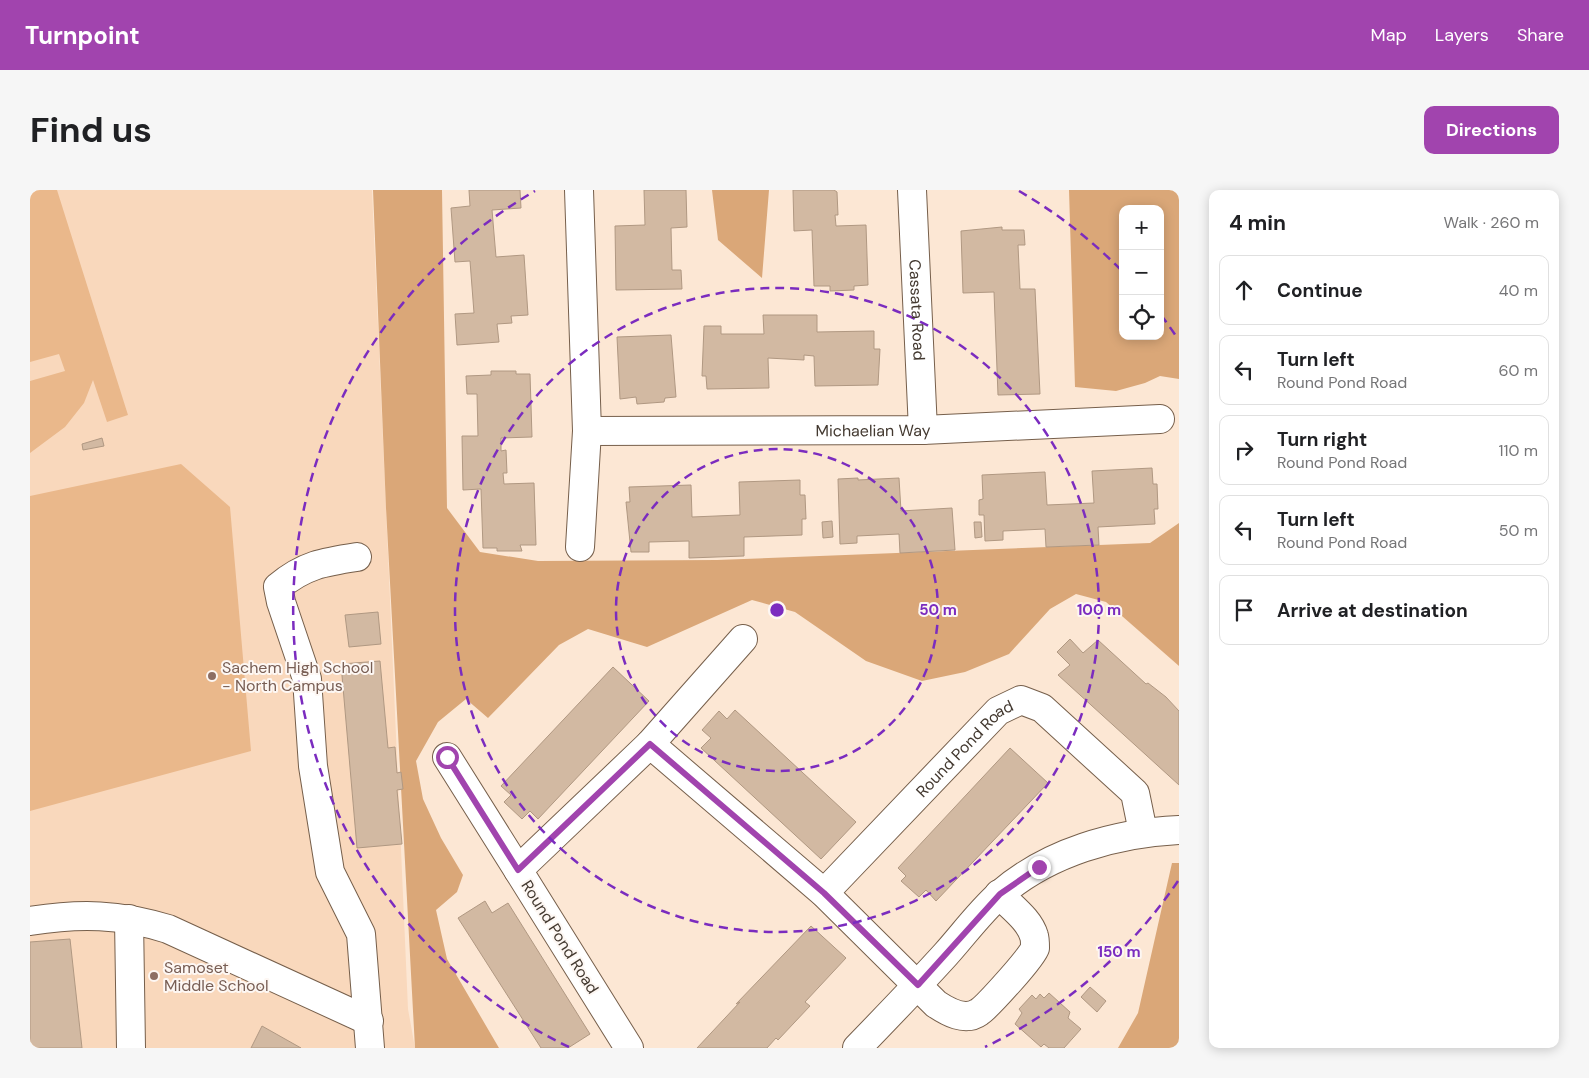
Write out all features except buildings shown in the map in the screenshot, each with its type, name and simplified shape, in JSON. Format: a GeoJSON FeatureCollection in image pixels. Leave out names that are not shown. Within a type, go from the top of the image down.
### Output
{"type":"FeatureCollection","features":[{"type":"Feature","properties":{"kind":"street"},"geometry":{"type":"LineString","coordinates":[[579,190],[588,431],[580,547]]}},
{"type":"Feature","properties":{"kind":"street","name":"Cassata Road"},"geometry":{"type":"LineString","coordinates":[[912,190],[923,430]]}},
{"type":"Feature","properties":{"kind":"street","name":"Michaelian Way"},"geometry":{"type":"LineString","coordinates":[[588,431],[923,430],[1160,418]]}},
{"type":"Feature","properties":{"kind":"street"},"geometry":{"type":"LineString","coordinates":[[357,557],[317,563],[294,574],[278,587],[281,602],[307,679],[313,766],[330,872],[361,934],[370,1048]]}},
{"type":"Feature","properties":{"kind":"street","name":"Round Pond Road"},"geometry":{"type":"LineString","coordinates":[[629,1048],[518,870],[650,744],[743,638]]}},
{"type":"Feature","properties":{"kind":"street","name":"Round Pond Road"},"geometry":{"type":"LineString","coordinates":[[824,893],[998,712],[1021,700],[1042,708],[1135,793],[1143,832]]}},
{"type":"Feature","properties":{"kind":"street"},"geometry":{"type":"LineString","coordinates":[[650,744],[824,893],[949,1013],[964,1016],[979,1013],[1019,970],[1035,949],[1034,937],[1026,922],[1000,894]]}},
{"type":"Feature","properties":{"kind":"street"},"geometry":{"type":"LineString","coordinates":[[447,757],[518,870]]}},
{"type":"Feature","properties":{"kind":"street"},"geometry":{"type":"LineString","coordinates":[[857,1048],[918,985],[1000,894],[1039,867],[1089,845],[1143,832],[1179,830]]}},
{"type":"Feature","properties":{"kind":"street"},"geometry":{"type":"LineString","coordinates":[[30,921],[92,915],[129,919],[168,929],[369,1021]]}},
{"type":"Feature","properties":{"kind":"street"},"geometry":{"type":"LineString","coordinates":[[129,919],[130,1048]]}},
{"type":"Feature","properties":{"kind":"shaded area","name":"Sachem High School - North Campus"},"geometry":{"type":"Polygon","coordinates":[[[30,190],[372,190],[408,1009],[415,1048],[30,1048],[30,190]]]}},
{"type":"Feature","properties":{"kind":"shaded area"},"geometry":{"type":"Polygon","coordinates":[[[30,190],[57,190],[128,415],[107,422],[93,380],[84,403],[65,427],[30,453],[30,381],[65,371],[59,354],[30,362],[30,190]]]}},
{"type":"Feature","properties":{"kind":"shaded area"},"geometry":{"type":"Polygon","coordinates":[[[373,190],[442,190],[447,508],[480,552],[538,561],[717,560],[1150,543],[1179,523],[1179,666],[1106,602],[1076,594],[1050,609],[1009,654],[965,672],[922,681],[866,661],[795,612],[752,600],[647,647],[588,629],[559,645],[488,718],[466,699],[438,722],[416,761],[423,799],[441,838],[463,875],[457,892],[436,910],[447,959],[499,1048],[415,1048],[386,508],[373,190]]]}},
{"type":"Feature","properties":{"kind":"shaded area"},"geometry":{"type":"Polygon","coordinates":[[[712,190],[769,190],[762,278],[718,240],[712,190]]]}},
{"type":"Feature","properties":{"kind":"shaded area"},"geometry":{"type":"Polygon","coordinates":[[[1069,190],[1179,190],[1179,379],[1160,376],[1145,383],[1116,391],[1075,387],[1069,190]]]}},
{"type":"Feature","properties":{"kind":"shaded area"},"geometry":{"type":"Polygon","coordinates":[[[181,464],[230,507],[251,751],[30,811],[30,496],[181,464]]]}},
{"type":"Feature","properties":{"kind":"shaded area"},"geometry":{"type":"Polygon","coordinates":[[[1172,863],[1179,863],[1179,1048],[1118,1048],[1138,1013],[1172,863]]]}},
{"type":"Feature","properties":{"kind":"place","name":"Sachem High School - North Campus"},"geometry":{"type":"Point","coordinates":[212,676]}},
{"type":"Feature","properties":{"kind":"place","name":"Samoset Middle School"},"geometry":{"type":"Point","coordinates":[154,976]}},
{"type":"Feature","properties":{"kind":"route"},"geometry":{"type":"LineString","coordinates":[[447,757],[518,870],[650,744],[824,893],[918,985],[1000,894],[1039,867]]}}]}
